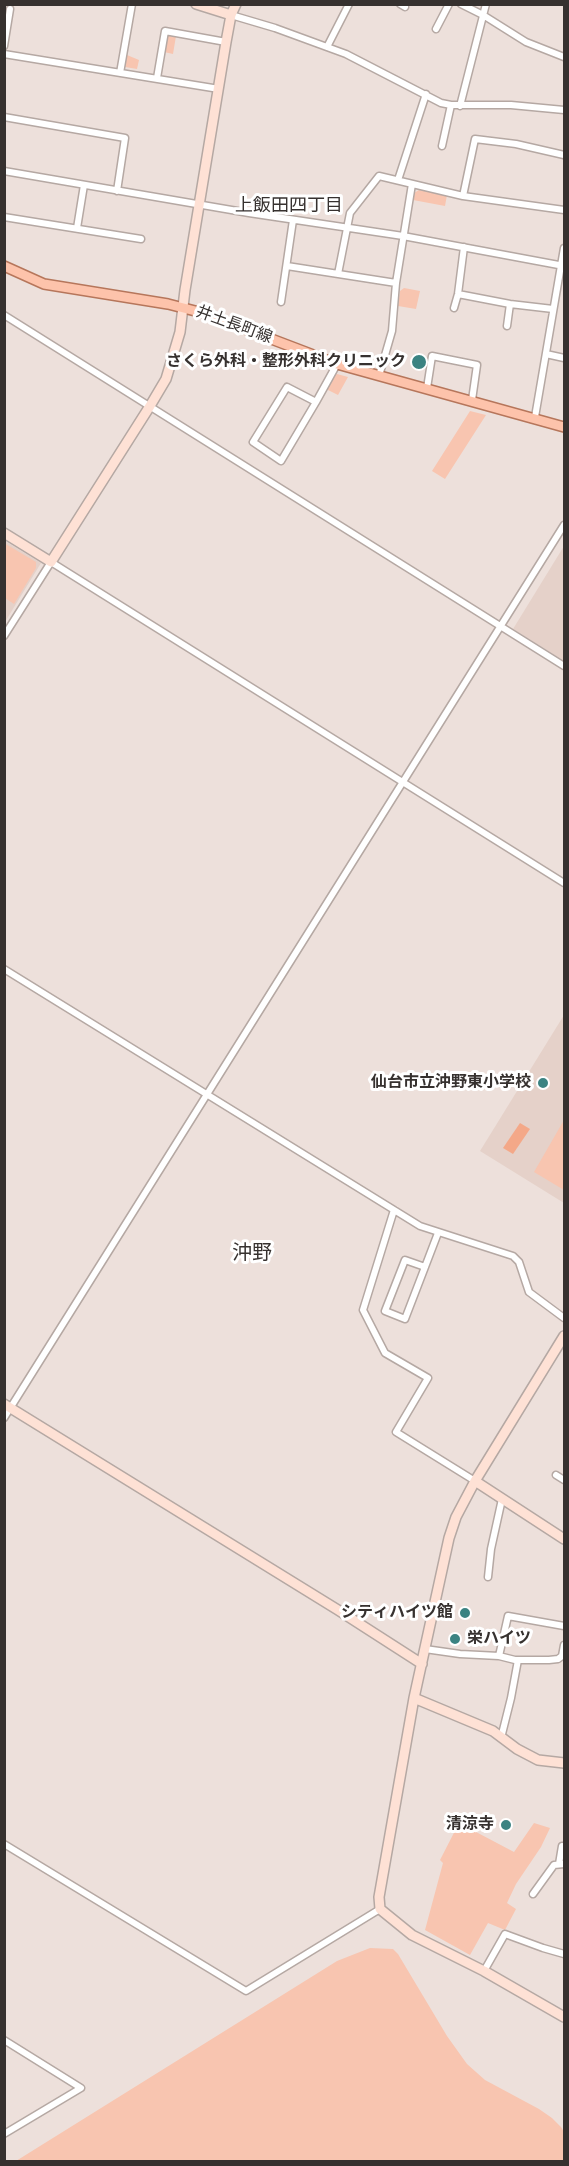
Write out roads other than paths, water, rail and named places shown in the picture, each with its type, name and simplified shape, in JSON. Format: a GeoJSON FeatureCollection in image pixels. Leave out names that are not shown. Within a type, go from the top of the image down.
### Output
{"type":"FeatureCollection","features":[{"type":"Feature","properties":{"kind":"main road","name":"井土長町線"},"geometry":{"type":"LineString","coordinates":[[4,266],[44,284],[183,307],[218,317],[337,364],[535,417],[564,427]]}},
{"type":"Feature","properties":{"kind":"street"},"geometry":{"type":"LineString","coordinates":[[120,73],[132,4]]}},
{"type":"Feature","properties":{"kind":"street"},"geometry":{"type":"LineString","coordinates":[[196,4],[346,54],[451,105],[511,105],[564,110]]}},
{"type":"Feature","properties":{"kind":"street"},"geometry":{"type":"LineString","coordinates":[[4,636],[150,406],[171,367],[180,332],[226,42],[231,15],[236,4]]}},
{"type":"Feature","properties":{"kind":"street"},"geometry":{"type":"LineString","coordinates":[[327,47],[348,4]]}},
{"type":"Feature","properties":{"kind":"street"},"geometry":{"type":"LineString","coordinates":[[436,29],[449,4]]}},
{"type":"Feature","properties":{"kind":"street"},"geometry":{"type":"LineString","coordinates":[[461,4],[526,42],[564,57]]}},
{"type":"Feature","properties":{"kind":"street"},"geometry":{"type":"LineString","coordinates":[[460,106],[486,4]]}},
{"type":"Feature","properties":{"kind":"street"},"geometry":{"type":"LineString","coordinates":[[4,46],[8,7]]}},
{"type":"Feature","properties":{"kind":"street"},"geometry":{"type":"LineString","coordinates":[[158,78],[165,31],[226,42]]}},
{"type":"Feature","properties":{"kind":"street"},"geometry":{"type":"LineString","coordinates":[[4,54],[219,89]]}},
{"type":"Feature","properties":{"kind":"street"},"geometry":{"type":"LineString","coordinates":[[399,180],[426,94]]}},
{"type":"Feature","properties":{"kind":"street"},"geometry":{"type":"LineString","coordinates":[[441,146],[451,105]]}},
{"type":"Feature","properties":{"kind":"street"},"geometry":{"type":"LineString","coordinates":[[4,117],[125,138],[117,191]]}},
{"type":"Feature","properties":{"kind":"street"},"geometry":{"type":"LineString","coordinates":[[463,196],[475,139],[516,144],[564,155]]}},
{"type":"Feature","properties":{"kind":"street"},"geometry":{"type":"LineString","coordinates":[[4,171],[464,247],[563,266]]}},
{"type":"Feature","properties":{"kind":"street"},"geometry":{"type":"LineString","coordinates":[[338,274],[350,213],[379,176],[463,196],[564,210]]}},
{"type":"Feature","properties":{"kind":"street"},"geometry":{"type":"LineString","coordinates":[[379,376],[392,331],[396,283],[412,184]]}},
{"type":"Feature","properties":{"kind":"street"},"geometry":{"type":"LineString","coordinates":[[77,228],[84,185]]}},
{"type":"Feature","properties":{"kind":"street"},"geometry":{"type":"LineString","coordinates":[[4,217],[141,238]]}},
{"type":"Feature","properties":{"kind":"street"},"geometry":{"type":"LineString","coordinates":[[281,302],[293,220]]}},
{"type":"Feature","properties":{"kind":"street"},"geometry":{"type":"LineString","coordinates":[[454,308],[464,247]]}},
{"type":"Feature","properties":{"kind":"street"},"geometry":{"type":"LineString","coordinates":[[535,417],[553,309],[563,266],[564,248]]}},
{"type":"Feature","properties":{"kind":"street"},"geometry":{"type":"LineString","coordinates":[[287,266],[396,283]]}},
{"type":"Feature","properties":{"kind":"street"},"geometry":{"type":"LineString","coordinates":[[458,294],[553,309]]}},
{"type":"Feature","properties":{"kind":"street"},"geometry":{"type":"LineString","coordinates":[[507,326],[510,304]]}},
{"type":"Feature","properties":{"kind":"street"},"geometry":{"type":"LineString","coordinates":[[4,315],[564,666]]}},
{"type":"Feature","properties":{"kind":"street"},"geometry":{"type":"LineString","coordinates":[[546,354],[564,358]]}},
{"type":"Feature","properties":{"kind":"street"},"geometry":{"type":"LineString","coordinates":[[427,388],[432,356],[477,365],[472,400]]}},
{"type":"Feature","properties":{"kind":"street"},"geometry":{"type":"LineString","coordinates":[[316,402],[287,387],[253,441],[281,461],[316,402],[337,364]]}},
{"type":"Feature","properties":{"kind":"street"},"geometry":{"type":"LineString","coordinates":[[4,1418],[8,1406],[207,1095],[564,525]]}},
{"type":"Feature","properties":{"kind":"street"},"geometry":{"type":"LineString","coordinates":[[4,532],[564,883]]}},
{"type":"Feature","properties":{"kind":"street"},"geometry":{"type":"LineString","coordinates":[[4,969],[420,1226],[513,1256],[519,1262],[529,1293],[564,1318]]}},
{"type":"Feature","properties":{"kind":"street"},"geometry":{"type":"LineString","coordinates":[[394,1210],[363,1310],[385,1353],[428,1378],[396,1432],[564,1539]]}},
{"type":"Feature","properties":{"kind":"street"},"geometry":{"type":"LineString","coordinates":[[425,1267],[405,1260],[385,1311],[405,1319],[425,1267],[438,1233]]}},
{"type":"Feature","properties":{"kind":"street"},"geometry":{"type":"LineString","coordinates":[[380,1909],[383,1869],[414,1698],[449,1539],[456,1517],[475,1481],[564,1336]]}},
{"type":"Feature","properties":{"kind":"street"},"geometry":{"type":"LineString","coordinates":[[8,1406],[422,1664]]}},
{"type":"Feature","properties":{"kind":"street"},"geometry":{"type":"LineString","coordinates":[[556,1475],[564,1480]]}},
{"type":"Feature","properties":{"kind":"street"},"geometry":{"type":"LineString","coordinates":[[488,1577],[491,1549],[502,1499]]}},
{"type":"Feature","properties":{"kind":"street"},"geometry":{"type":"LineString","coordinates":[[499,1656],[508,1616],[564,1626]]}},
{"type":"Feature","properties":{"kind":"street"},"geometry":{"type":"LineString","coordinates":[[425,1648],[460,1654],[519,1659],[558,1659],[562,1656],[564,1646]]}},
{"type":"Feature","properties":{"kind":"street"},"geometry":{"type":"LineString","coordinates":[[501,1738],[512,1698],[519,1659]]}},
{"type":"Feature","properties":{"kind":"street"},"geometry":{"type":"LineString","coordinates":[[414,1698],[493,1731],[517,1749],[538,1760],[564,1763]]}},
{"type":"Feature","properties":{"kind":"street"},"geometry":{"type":"LineString","coordinates":[[4,1844],[246,1991],[380,1909]]}},
{"type":"Feature","properties":{"kind":"street"},"geometry":{"type":"LineString","coordinates":[[533,1894],[554,1865],[562,1864],[561,1846]]}},
{"type":"Feature","properties":{"kind":"street"},"geometry":{"type":"LineString","coordinates":[[380,1909],[412,1935],[484,1971],[564,2017]]}},
{"type":"Feature","properties":{"kind":"street"},"geometry":{"type":"LineString","coordinates":[[484,1971],[506,1934],[564,1954]]}},
{"type":"Feature","properties":{"kind":"street"},"geometry":{"type":"LineString","coordinates":[[4,2040],[81,2088],[4,2134]]}},
{"type":"Feature","properties":{"kind":"place","name":"さくら外科・整形外科クリニック"},"geometry":{"type":"Point","coordinates":[419,362]}},
{"type":"Feature","properties":{"kind":"place","name":"仙台市立沖野東小学校"},"geometry":{"type":"Point","coordinates":[543,1083]}},
{"type":"Feature","properties":{"kind":"place","name":"シティハイツ館"},"geometry":{"type":"Point","coordinates":[465,1613]}},
{"type":"Feature","properties":{"kind":"place","name":"栄ハイツ"},"geometry":{"type":"Point","coordinates":[455,1639]}},
{"type":"Feature","properties":{"kind":"place","name":"清涼寺"},"geometry":{"type":"Point","coordinates":[506,1825]}},
{"type":"Feature","properties":{"kind":"district","name":"上飯田四丁目"},"geometry":{"type":"Point","coordinates":[289,206]}},
{"type":"Feature","properties":{"kind":"district","name":"沖野"},"geometry":{"type":"Point","coordinates":[252,1254]}}]}
